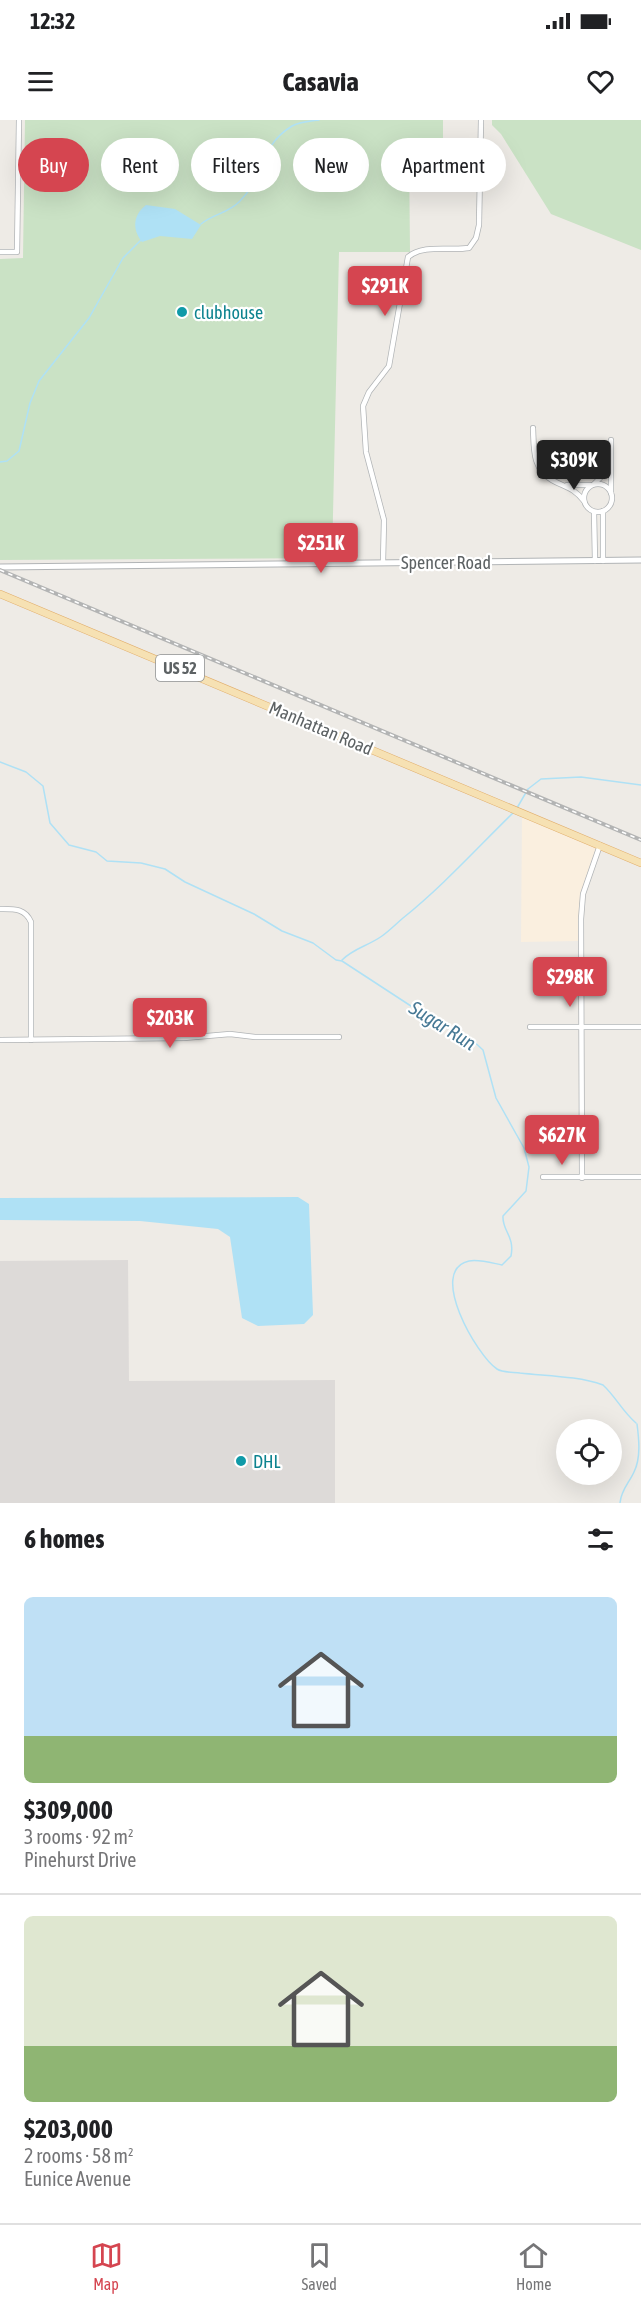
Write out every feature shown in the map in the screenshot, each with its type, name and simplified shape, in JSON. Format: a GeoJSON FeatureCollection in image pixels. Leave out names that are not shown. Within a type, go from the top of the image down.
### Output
{"type":"FeatureCollection","features":[{"type":"Feature","properties":{"kind":"main road","name":"Manhattan Road"},"geometry":{"type":"LineString","coordinates":[[0,594],[641,863]]}},
{"type":"Feature","properties":{"kind":"street"},"geometry":{"type":"LineString","coordinates":[[0,252],[16,252],[19,120]]}},
{"type":"Feature","properties":{"kind":"street"},"geometry":{"type":"LineString","coordinates":[[383,562],[384,520],[366,452],[363,406],[369,392],[389,366],[408,257],[422,249],[469,248],[476,238],[480,225],[481,120]]}},
{"type":"Feature","properties":{"kind":"street"},"geometry":{"type":"LineString","coordinates":[[533,428],[534,453],[540,469],[552,480],[567,485],[604,486],[611,493]]}},
{"type":"Feature","properties":{"kind":"street"},"geometry":{"type":"LineString","coordinates":[[603,561],[603,511],[611,502],[611,440]]}},
{"type":"Feature","properties":{"kind":"street"},"geometry":{"type":"LineString","coordinates":[[584,501],[585,492],[603,476],[611,461]]}},
{"type":"Feature","properties":{"kind":"street"},"geometry":{"type":"LineString","coordinates":[[567,485],[584,501],[588,509],[594,512],[603,511]]}},
{"type":"Feature","properties":{"kind":"street"},"geometry":{"type":"LineString","coordinates":[[594,512],[595,561]]}},
{"type":"Feature","properties":{"kind":"street","name":"Spencer Road"},"geometry":{"type":"LineString","coordinates":[[0,567],[641,560]]}},
{"type":"Feature","properties":{"kind":"street"},"geometry":{"type":"LineString","coordinates":[[582,1178],[583,894],[600,845]]}},
{"type":"Feature","properties":{"kind":"street"},"geometry":{"type":"LineString","coordinates":[[0,909],[26,912],[31,922],[31,1040]]}},
{"type":"Feature","properties":{"kind":"street"},"geometry":{"type":"LineString","coordinates":[[530,1028],[641,1027]]}},
{"type":"Feature","properties":{"kind":"street"},"geometry":{"type":"LineString","coordinates":[[0,1040],[184,1038],[230,1034],[255,1037],[339,1037]]}},
{"type":"Feature","properties":{"kind":"street"},"geometry":{"type":"LineString","coordinates":[[543,1177],[641,1177]]}},
{"type":"Feature","properties":{"kind":"shaded area"},"geometry":{"type":"Polygon","coordinates":[[[522,815],[597,847],[581,894],[579,941],[521,942],[522,815]]]}},
{"type":"Feature","properties":{"kind":"shaded area"},"geometry":{"type":"Polygon","coordinates":[[[128,1260],[129,1381],[335,1380],[335,1503],[0,1503],[0,1261],[128,1260]]]}},
{"type":"Feature","properties":{"kind":"green space"},"geometry":{"type":"Polygon","coordinates":[[[25,120],[443,120],[443,138],[381,138],[381,192],[409,192],[410,252],[339,252],[332,558],[0,560],[0,259],[23,258],[24,192],[89,192],[89,138],[25,138],[25,120]]]}},
{"type":"Feature","properties":{"kind":"green space"},"geometry":{"type":"Polygon","coordinates":[[[492,120],[641,120],[641,250],[551,214],[506,142],[506,138],[492,125],[492,120]]]}},
{"type":"Feature","properties":{"kind":"water"},"geometry":{"type":"Polygon","coordinates":[[[146,205],[175,209],[201,225],[192,239],[160,236],[142,242],[135,222],[138,213],[146,205]]]}},
{"type":"Feature","properties":{"kind":"water"},"geometry":{"type":"Polygon","coordinates":[[[298,1197],[309,1204],[313,1315],[304,1324],[258,1326],[242,1318],[230,1237],[218,1229],[140,1221],[0,1220],[0,1198],[298,1197]]]}},
{"type":"Feature","properties":{"kind":"waterway"},"geometry":{"type":"LineString","coordinates":[[201,224],[240,201],[254,182],[267,152],[281,134],[292,126],[319,120]]}},
{"type":"Feature","properties":{"kind":"waterway"},"geometry":{"type":"LineString","coordinates":[[0,462],[7,461],[19,451],[30,403],[39,381],[89,318],[123,258],[141,240]]}},
{"type":"Feature","properties":{"kind":"waterway","name":"Sugar Run"},"geometry":{"type":"LineString","coordinates":[[0,762],[26,772],[43,786],[50,823],[69,845],[96,852],[107,861],[141,863],[165,869],[185,882],[254,914],[282,931],[313,943],[336,960],[342,961],[414,1008],[469,1037],[483,1050],[496,1098],[524,1148],[529,1167],[526,1191],[503,1216],[504,1226],[511,1243],[511,1256],[502,1265],[469,1261],[457,1268],[453,1280],[454,1296],[460,1314],[478,1348],[497,1369],[505,1372],[573,1378],[603,1385],[636,1423]]}},
{"type":"Feature","properties":{"kind":"waterway"},"geometry":{"type":"LineString","coordinates":[[517,808],[528,789],[541,779],[581,777],[641,785]]}},
{"type":"Feature","properties":{"kind":"waterway"},"geometry":{"type":"LineString","coordinates":[[342,960],[382,936],[418,906],[514,812]]}},
{"type":"Feature","properties":{"kind":"waterway"},"geometry":{"type":"LineString","coordinates":[[620,1503],[638,1461],[637,1424]]}},
{"type":"Feature","properties":{"kind":"railway"},"geometry":{"type":"LineString","coordinates":[[0,570],[641,840]]}},
{"type":"Feature","properties":{"kind":"place","name":"clubhouse"},"geometry":{"type":"Point","coordinates":[182,312]}},
{"type":"Feature","properties":{"kind":"place","name":"DHL"},"geometry":{"type":"Point","coordinates":[241,1461]}}]}
